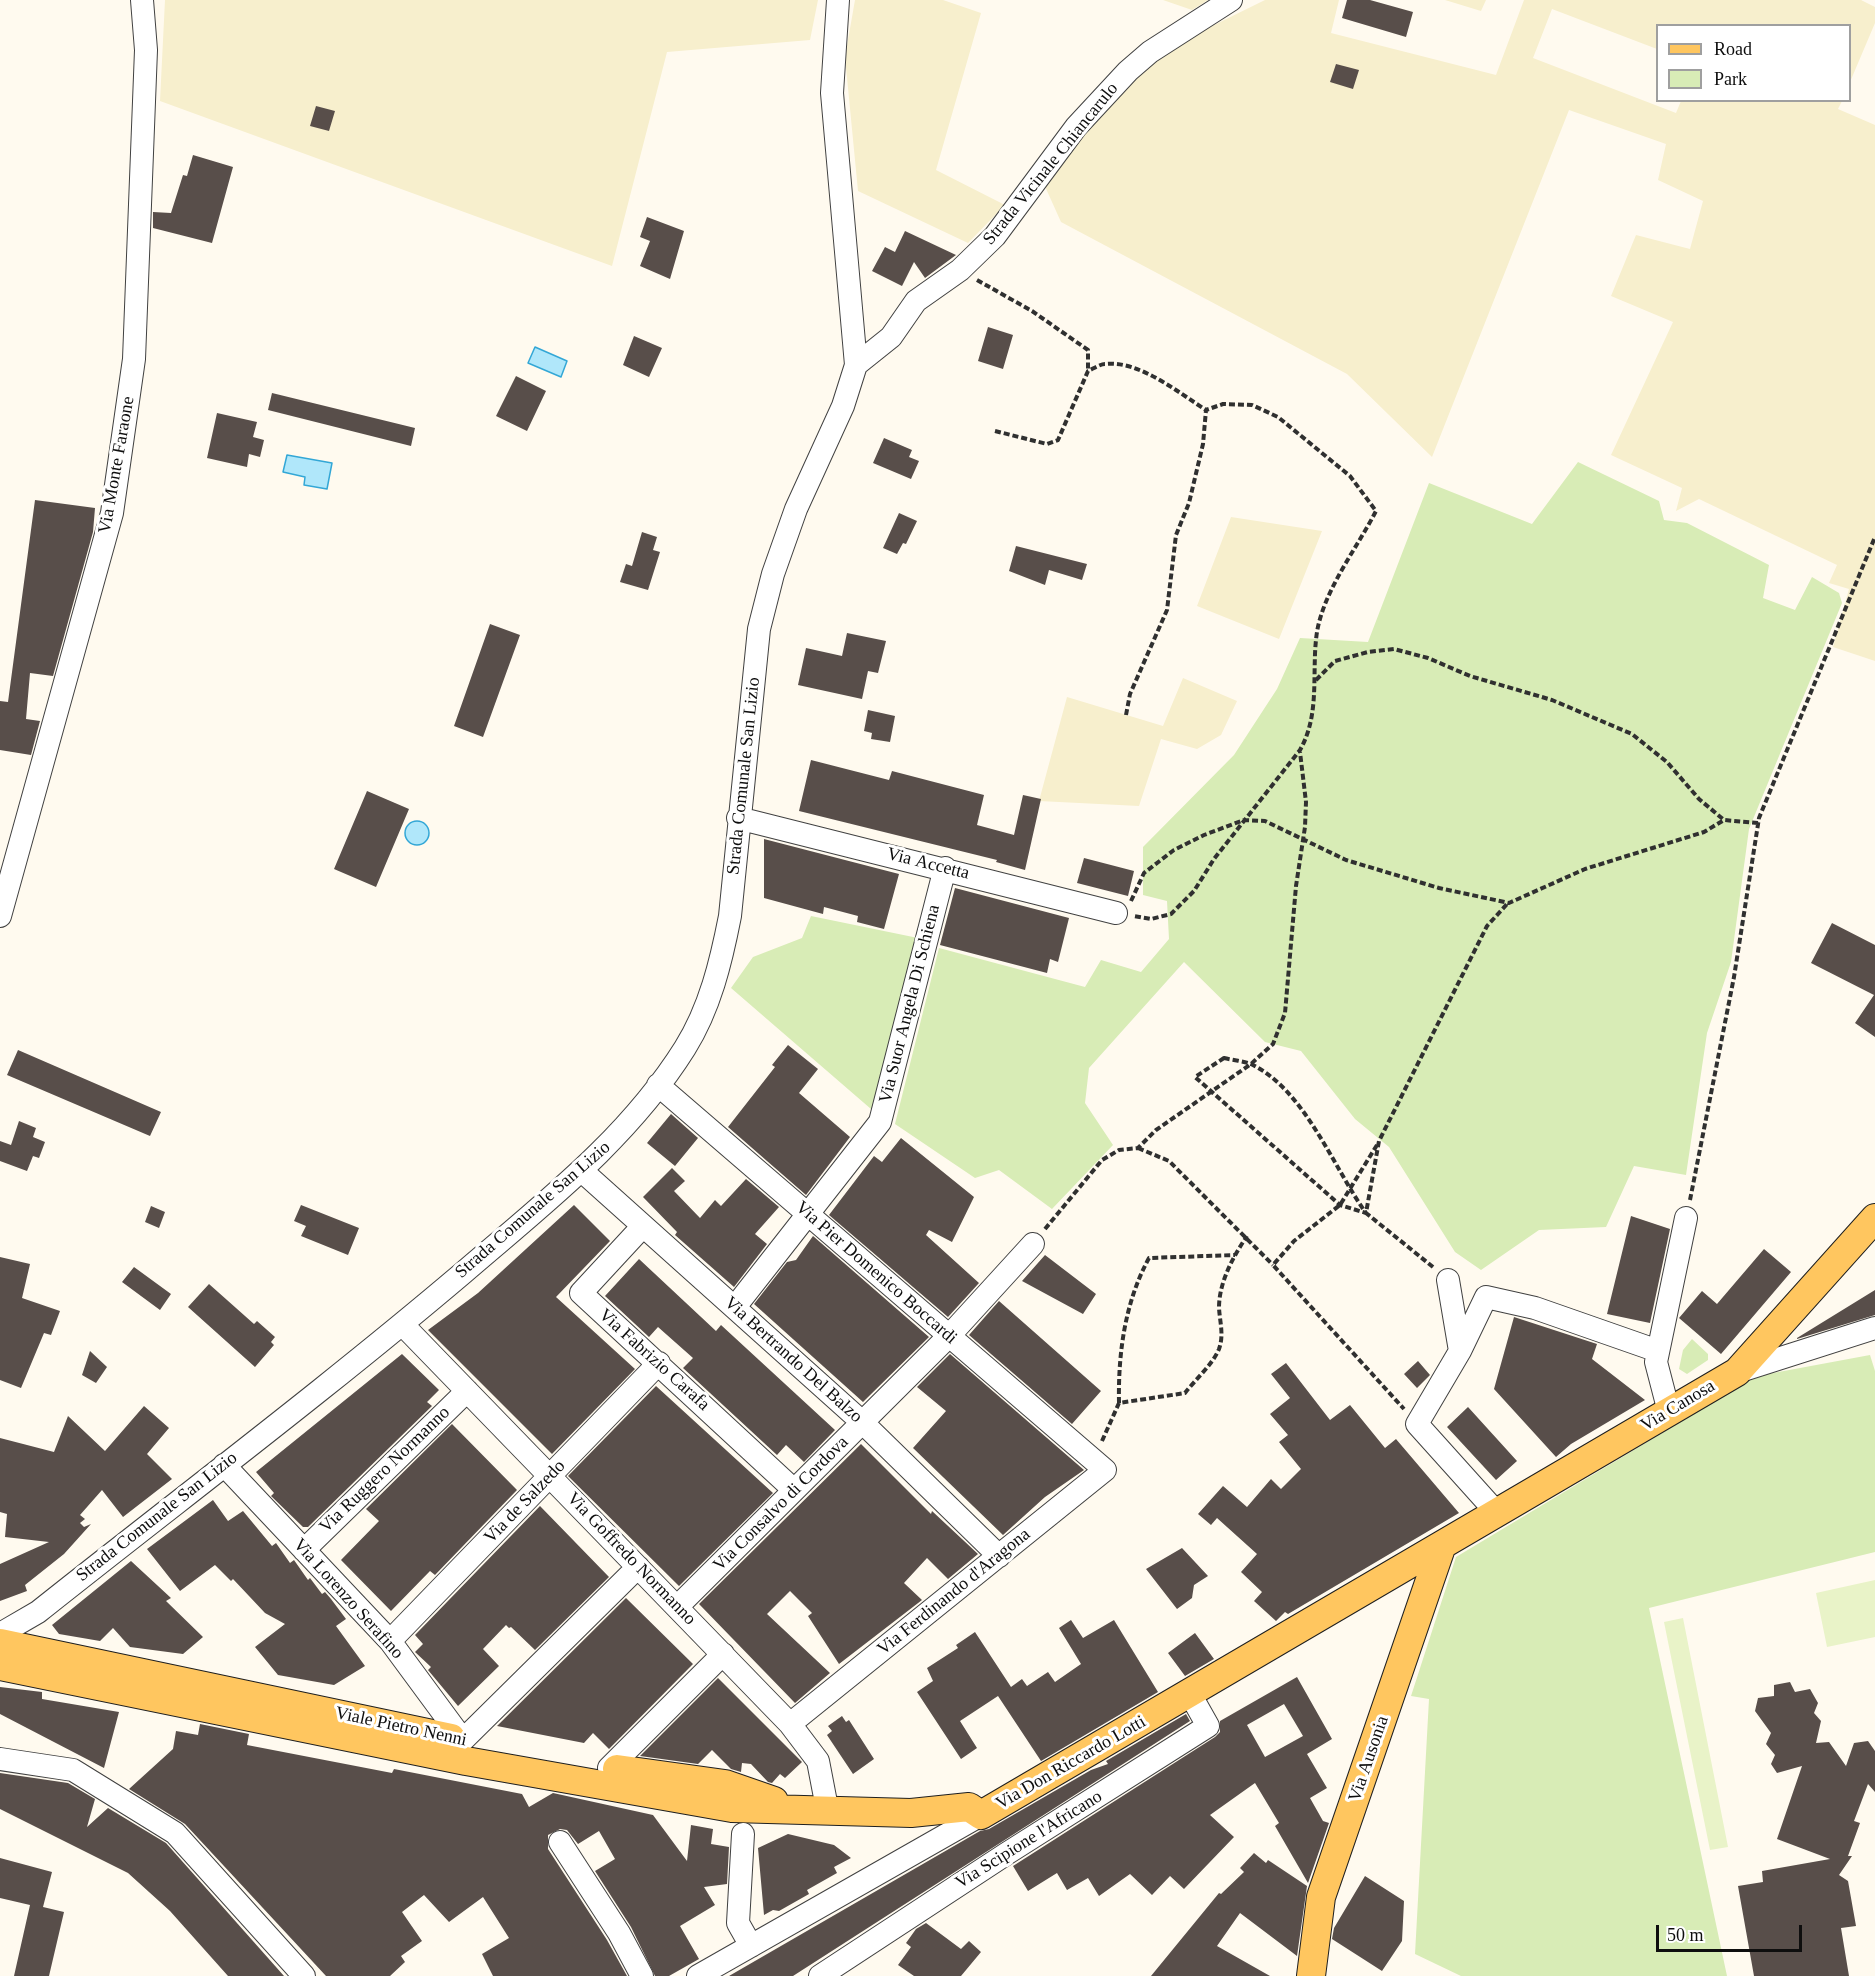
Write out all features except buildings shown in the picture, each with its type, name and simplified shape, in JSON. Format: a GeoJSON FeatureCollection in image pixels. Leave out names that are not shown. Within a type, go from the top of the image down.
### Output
{"type":"FeatureCollection","features":[{"type":"Feature","properties":{"kind":"main road","name":"Via Canosa"},"geometry":{"type":"LineString","coordinates":[[1442,1545],[1737,1371],[1875,1218]]}},
{"type":"Feature","properties":{"kind":"main road","name":"Via Don Riccardo Lotti"},"geometry":{"type":"LineString","coordinates":[[981,1815],[1442,1545]]}},
{"type":"Feature","properties":{"kind":"main road","name":"Via Ausonia"},"geometry":{"type":"LineString","coordinates":[[1311,1976],[1321,1897],[1442,1545]]}},
{"type":"Feature","properties":{"kind":"main road","name":"Viale Pietro Nenni"},"geometry":{"type":"LineString","coordinates":[[0,1643],[463,1740],[609,1768],[725,1784],[815,1811]]}},
{"type":"Feature","properties":{"kind":"main road","name":"Viale Pietro Nenni"},"geometry":{"type":"LineString","coordinates":[[0,1666],[489,1765],[732,1808],[911,1813],[969,1807],[981,1815]]}},
{"type":"Feature","properties":{"kind":"street","name":"Via Monte Faraone"},"geometry":{"type":"LineString","coordinates":[[0,916],[112,513],[134,359],[146,50],[142,0]]}},
{"type":"Feature","properties":{"kind":"street"},"geometry":{"type":"LineString","coordinates":[[838,0],[832,93],[856,365]]}},
{"type":"Feature","properties":{"kind":"street","name":"Strada Vicinale Chiancarulo"},"geometry":{"type":"LineString","coordinates":[[856,365],[891,337],[916,301],[960,270],[995,236],[1076,127],[1128,71],[1150,52],[1230,0]]}},
{"type":"Feature","properties":{"kind":"street","name":"Strada Comunale San Lizio"},"geometry":{"type":"LineString","coordinates":[[0,1634],[38,1611],[402,1324],[582,1171],[618,1135],[685,1048],[708,1002],[721,960],[730,916],[738,818],[759,628],[773,574],[796,509],[843,406],[856,365]]}},
{"type":"Feature","properties":{"kind":"street","name":"Via Accetta"},"geometry":{"type":"LineString","coordinates":[[738,818],[945,868],[1116,913]]}},
{"type":"Feature","properties":{"kind":"street","name":"Via Suor Angela Di Schiena"},"geometry":{"type":"LineString","coordinates":[[735,1307],[880,1122],[945,868]]}},
{"type":"Feature","properties":{"kind":"street","name":"Via Pier Domenico Boccardi"},"geometry":{"type":"LineString","coordinates":[[658,1085],[1094,1461]]}},
{"type":"Feature","properties":{"kind":"street","name":"Via Bertrando Del Balzo"},"geometry":{"type":"LineString","coordinates":[[582,1171],[862,1422],[999,1556]]}},
{"type":"Feature","properties":{"kind":"street"},"geometry":{"type":"LineString","coordinates":[[1669,1412],[1656,1362],[1686,1218]]}},
{"type":"Feature","properties":{"kind":"street","name":"Via Fabrizio Carafa"},"geometry":{"type":"LineString","coordinates":[[643,1226],[581,1293],[794,1490]]}},
{"type":"Feature","properties":{"kind":"street","name":"Via Consalvo di Cordova"},"geometry":{"type":"LineString","coordinates":[[677,1607],[949,1336],[1033,1244]]}},
{"type":"Feature","properties":{"kind":"street"},"geometry":{"type":"LineString","coordinates":[[1448,1280],[1460,1351]]}},
{"type":"Feature","properties":{"kind":"street"},"geometry":{"type":"LineString","coordinates":[[1497,1513],[1417,1424],[1460,1351],[1486,1297],[1535,1308],[1658,1351]]}},
{"type":"Feature","properties":{"kind":"street","name":"Via Goffredo Normanno"},"geometry":{"type":"LineString","coordinates":[[402,1324],[790,1724],[818,1761],[815,1811]]}},
{"type":"Feature","properties":{"kind":"street"},"geometry":{"type":"LineString","coordinates":[[1737,1371],[1875,1328]]}},
{"type":"Feature","properties":{"kind":"street","name":"Via de Salzedo"},"geometry":{"type":"LineString","coordinates":[[390,1641],[659,1363]]}},
{"type":"Feature","properties":{"kind":"street","name":"Via Ruggero Normanno"},"geometry":{"type":"LineString","coordinates":[[304,1550],[467,1391]]}},
{"type":"Feature","properties":{"kind":"street","name":"Via Ferdinando d'Aragona"},"geometry":{"type":"LineString","coordinates":[[790,1724],[1105,1470],[1094,1461]]}},
{"type":"Feature","properties":{"kind":"street","name":"Via Lorenzo Serafino"},"geometry":{"type":"LineString","coordinates":[[224,1465],[390,1641],[463,1740]]}},
{"type":"Feature","properties":{"kind":"street"},"geometry":{"type":"LineString","coordinates":[[463,1740],[638,1567]]}},
{"type":"Feature","properties":{"kind":"street"},"geometry":{"type":"LineString","coordinates":[[609,1768],[723,1654]]}},
{"type":"Feature","properties":{"kind":"street","name":"Via Scipione l'Africano"},"geometry":{"type":"LineString","coordinates":[[820,1976],[1006,1854],[1208,1726],[1190,1694]]}},
{"type":"Feature","properties":{"kind":"street"},"geometry":{"type":"LineString","coordinates":[[0,1759],[73,1770],[175,1833],[304,1976]]}},
{"type":"Feature","properties":{"kind":"street","name":"Via Don Riccardo Lotti"},"geometry":{"type":"LineString","coordinates":[[698,1976],[981,1815]]}},
{"type":"Feature","properties":{"kind":"street"},"geometry":{"type":"LineString","coordinates":[[743,1834],[738,1923],[751,1946]]}},
{"type":"Feature","properties":{"kind":"street"},"geometry":{"type":"LineString","coordinates":[[560,1842],[619,1933],[642,1976]]}},
{"type":"Feature","properties":{"kind":"path"},"geometry":{"type":"LineString","coordinates":[[960,270],[1032,311],[1088,350],[1088,371],[1058,440],[1047,444],[995,431]]}},
{"type":"Feature","properties":{"kind":"path"},"geometry":{"type":"LineString","coordinates":[[1088,371],[1106,364],[1139,370],[1161,380],[1206,410]]}},
{"type":"Feature","properties":{"kind":"path"},"geometry":{"type":"LineString","coordinates":[[1116,913],[1151,918],[1171,914],[1194,891],[1214,859],[1300,750],[1308,736],[1316,680],[1317,632],[1324,607],[1376,511],[1350,476],[1278,417],[1252,405],[1223,404],[1206,410]]}},
{"type":"Feature","properties":{"kind":"path"},"geometry":{"type":"LineString","coordinates":[[1126,715],[1130,694],[1167,609],[1176,535],[1189,503],[1203,444],[1206,410]]}},
{"type":"Feature","properties":{"kind":"path"},"geometry":{"type":"LineString","coordinates":[[1686,1218],[1734,977],[1758,823],[1875,537]]}},
{"type":"Feature","properties":{"kind":"path"},"geometry":{"type":"LineString","coordinates":[[1316,680],[1335,661],[1368,652],[1394,649],[1428,658],[1470,676],[1552,700],[1632,734],[1667,762],[1699,798],[1724,820]]}},
{"type":"Feature","properties":{"kind":"path"},"geometry":{"type":"LineString","coordinates":[[1138,1148],[1156,1130],[1251,1064],[1273,1044],[1285,1013],[1296,886],[1303,840],[1306,802],[1300,750]]}},
{"type":"Feature","properties":{"kind":"path"},"geometry":{"type":"LineString","coordinates":[[1116,913],[1130,905],[1144,873],[1174,850],[1214,830],[1244,820],[1265,821],[1346,860],[1439,888],[1509,903]]}},
{"type":"Feature","properties":{"kind":"path"},"geometry":{"type":"LineString","coordinates":[[1273,1264],[1294,1241],[1340,1205],[1379,1142],[1487,926],[1509,903],[1585,869],[1704,832],[1724,820],[1758,823]]}},
{"type":"Feature","properties":{"kind":"path"},"geometry":{"type":"LineString","coordinates":[[1366,1213],[1340,1205],[1195,1077],[1224,1058],[1251,1064],[1286,1089],[1315,1130],[1349,1189],[1366,1213],[1448,1280]]}},
{"type":"Feature","properties":{"kind":"path"},"geometry":{"type":"LineString","coordinates":[[1366,1213],[1379,1142]]}},
{"type":"Feature","properties":{"kind":"path"},"geometry":{"type":"LineString","coordinates":[[1033,1244],[1102,1160],[1119,1150],[1138,1148],[1169,1161],[1247,1236],[1417,1424]]}},
{"type":"Feature","properties":{"kind":"path"},"geometry":{"type":"LineString","coordinates":[[1119,1403],[1185,1393],[1218,1351],[1222,1331],[1221,1290],[1235,1255],[1247,1236]]}},
{"type":"Feature","properties":{"kind":"path"},"geometry":{"type":"LineString","coordinates":[[1094,1461],[1119,1403],[1118,1363],[1126,1323],[1138,1279],[1149,1258],[1235,1255]]}},
{"type":"Feature","properties":{"kind":"shaded area"},"geometry":{"type":"Polygon","coordinates":[[[165,0],[818,0],[810,40],[667,52],[612,266],[160,101],[165,0]]]}},
{"type":"Feature","properties":{"kind":"shaded area"},"geometry":{"type":"Polygon","coordinates":[[[855,0],[943,0],[981,13],[936,170],[1005,205],[968,243],[858,191],[845,57],[855,0]]]}},
{"type":"Feature","properties":{"kind":"shaded area"},"geometry":{"type":"Polygon","coordinates":[[[1163,0],[1208,0],[1192,10],[1163,0]]]}},
{"type":"Feature","properties":{"kind":"shaded area"},"geometry":{"type":"Polygon","coordinates":[[[1265,0],[1339,0],[1331,33],[1496,75],[1524,0],[1861,0],[1875,7],[1875,23],[1851,80],[1851,24],[1656,24],[1656,49],[1552,9],[1533,58],[1676,113],[1681,102],[1842,102],[1838,109],[1875,125],[1875,661],[1833,647],[1849,589],[1829,583],[1837,565],[1699,499],[1676,511],[1682,488],[1611,455],[1673,322],[1611,296],[1636,235],[1690,249],[1703,201],[1658,180],[1666,144],[1569,110],[1432,457],[1347,374],[1061,222],[1043,182],[1147,58],[1265,0]]]}},
{"type":"Feature","properties":{"kind":"shaded area"},"geometry":{"type":"Polygon","coordinates":[[[1445,0],[1486,0],[1481,11],[1445,0]]]}},
{"type":"Feature","properties":{"kind":"shaded area"},"geometry":{"type":"Polygon","coordinates":[[[1231,517],[1322,531],[1279,639],[1197,606],[1231,517]]]}},
{"type":"Feature","properties":{"kind":"shaded area"},"geometry":{"type":"Polygon","coordinates":[[[1183,678],[1237,701],[1221,735],[1197,749],[1161,739],[1139,806],[1039,801],[1067,697],[1163,726],[1183,678]]]}},
{"type":"Feature","properties":{"kind":"green space"},"geometry":{"type":"Polygon","coordinates":[[[1578,462],[1659,501],[1664,520],[1687,523],[1769,565],[1763,598],[1795,610],[1812,577],[1839,593],[1842,603],[1749,829],[1731,962],[1707,1033],[1686,1175],[1634,1166],[1606,1227],[1539,1230],[1481,1270],[1455,1252],[1389,1147],[1355,1119],[1301,1051],[1265,1042],[1184,962],[1089,1068],[1085,1103],[1113,1145],[1052,1209],[999,1170],[975,1178],[895,1124],[939,948],[1085,987],[1101,960],[1141,972],[1169,939],[1167,901],[1143,895],[1143,847],[1234,755],[1277,689],[1300,638],[1368,642],[1429,483],[1532,524],[1578,462]]]}},
{"type":"Feature","properties":{"kind":"green space"},"geometry":{"type":"Polygon","coordinates":[[[811,916],[918,938],[876,1108],[871,1109],[731,988],[753,957],[802,938],[811,916]]]}},
{"type":"Feature","properties":{"kind":"green space"},"geometry":{"type":"Polygon","coordinates":[[[1692,1339],[1708,1354],[1708,1360],[1687,1374],[1679,1369],[1683,1350],[1692,1339]]]}},
{"type":"Feature","properties":{"kind":"green space"},"geometry":{"type":"Polygon","coordinates":[[[1870,1355],[1875,1371],[1875,1552],[1649,1608],[1727,1976],[1461,1976],[1415,1954],[1429,1699],[1411,1696],[1456,1557],[1757,1376],[1870,1355]]]}},
{"type":"Feature","properties":{"kind":"green space"},"geometry":{"type":"Polygon","coordinates":[[[1875,1580],[1875,1637],[1827,1647],[1816,1593],[1875,1580]]]}},
{"type":"Feature","properties":{"kind":"green space"},"geometry":{"type":"Polygon","coordinates":[[[1683,1618],[1728,1847],[1710,1850],[1664,1622],[1683,1618]]]}},
{"type":"Feature","properties":{"kind":"water"},"geometry":{"type":"Polygon","coordinates":[[[535,347],[567,361],[561,377],[528,363],[535,347]]]}},
{"type":"Feature","properties":{"kind":"water"},"geometry":{"type":"Polygon","coordinates":[[[287,455],[332,463],[327,489],[304,485],[305,477],[283,472],[287,455]]]}},
{"type":"Feature","properties":{"kind":"water"},"geometry":{"type":"Polygon","coordinates":[[[417,821],[426,824],[429,833],[426,842],[417,845],[408,842],[405,833],[408,824],[417,821]]]}}]}
